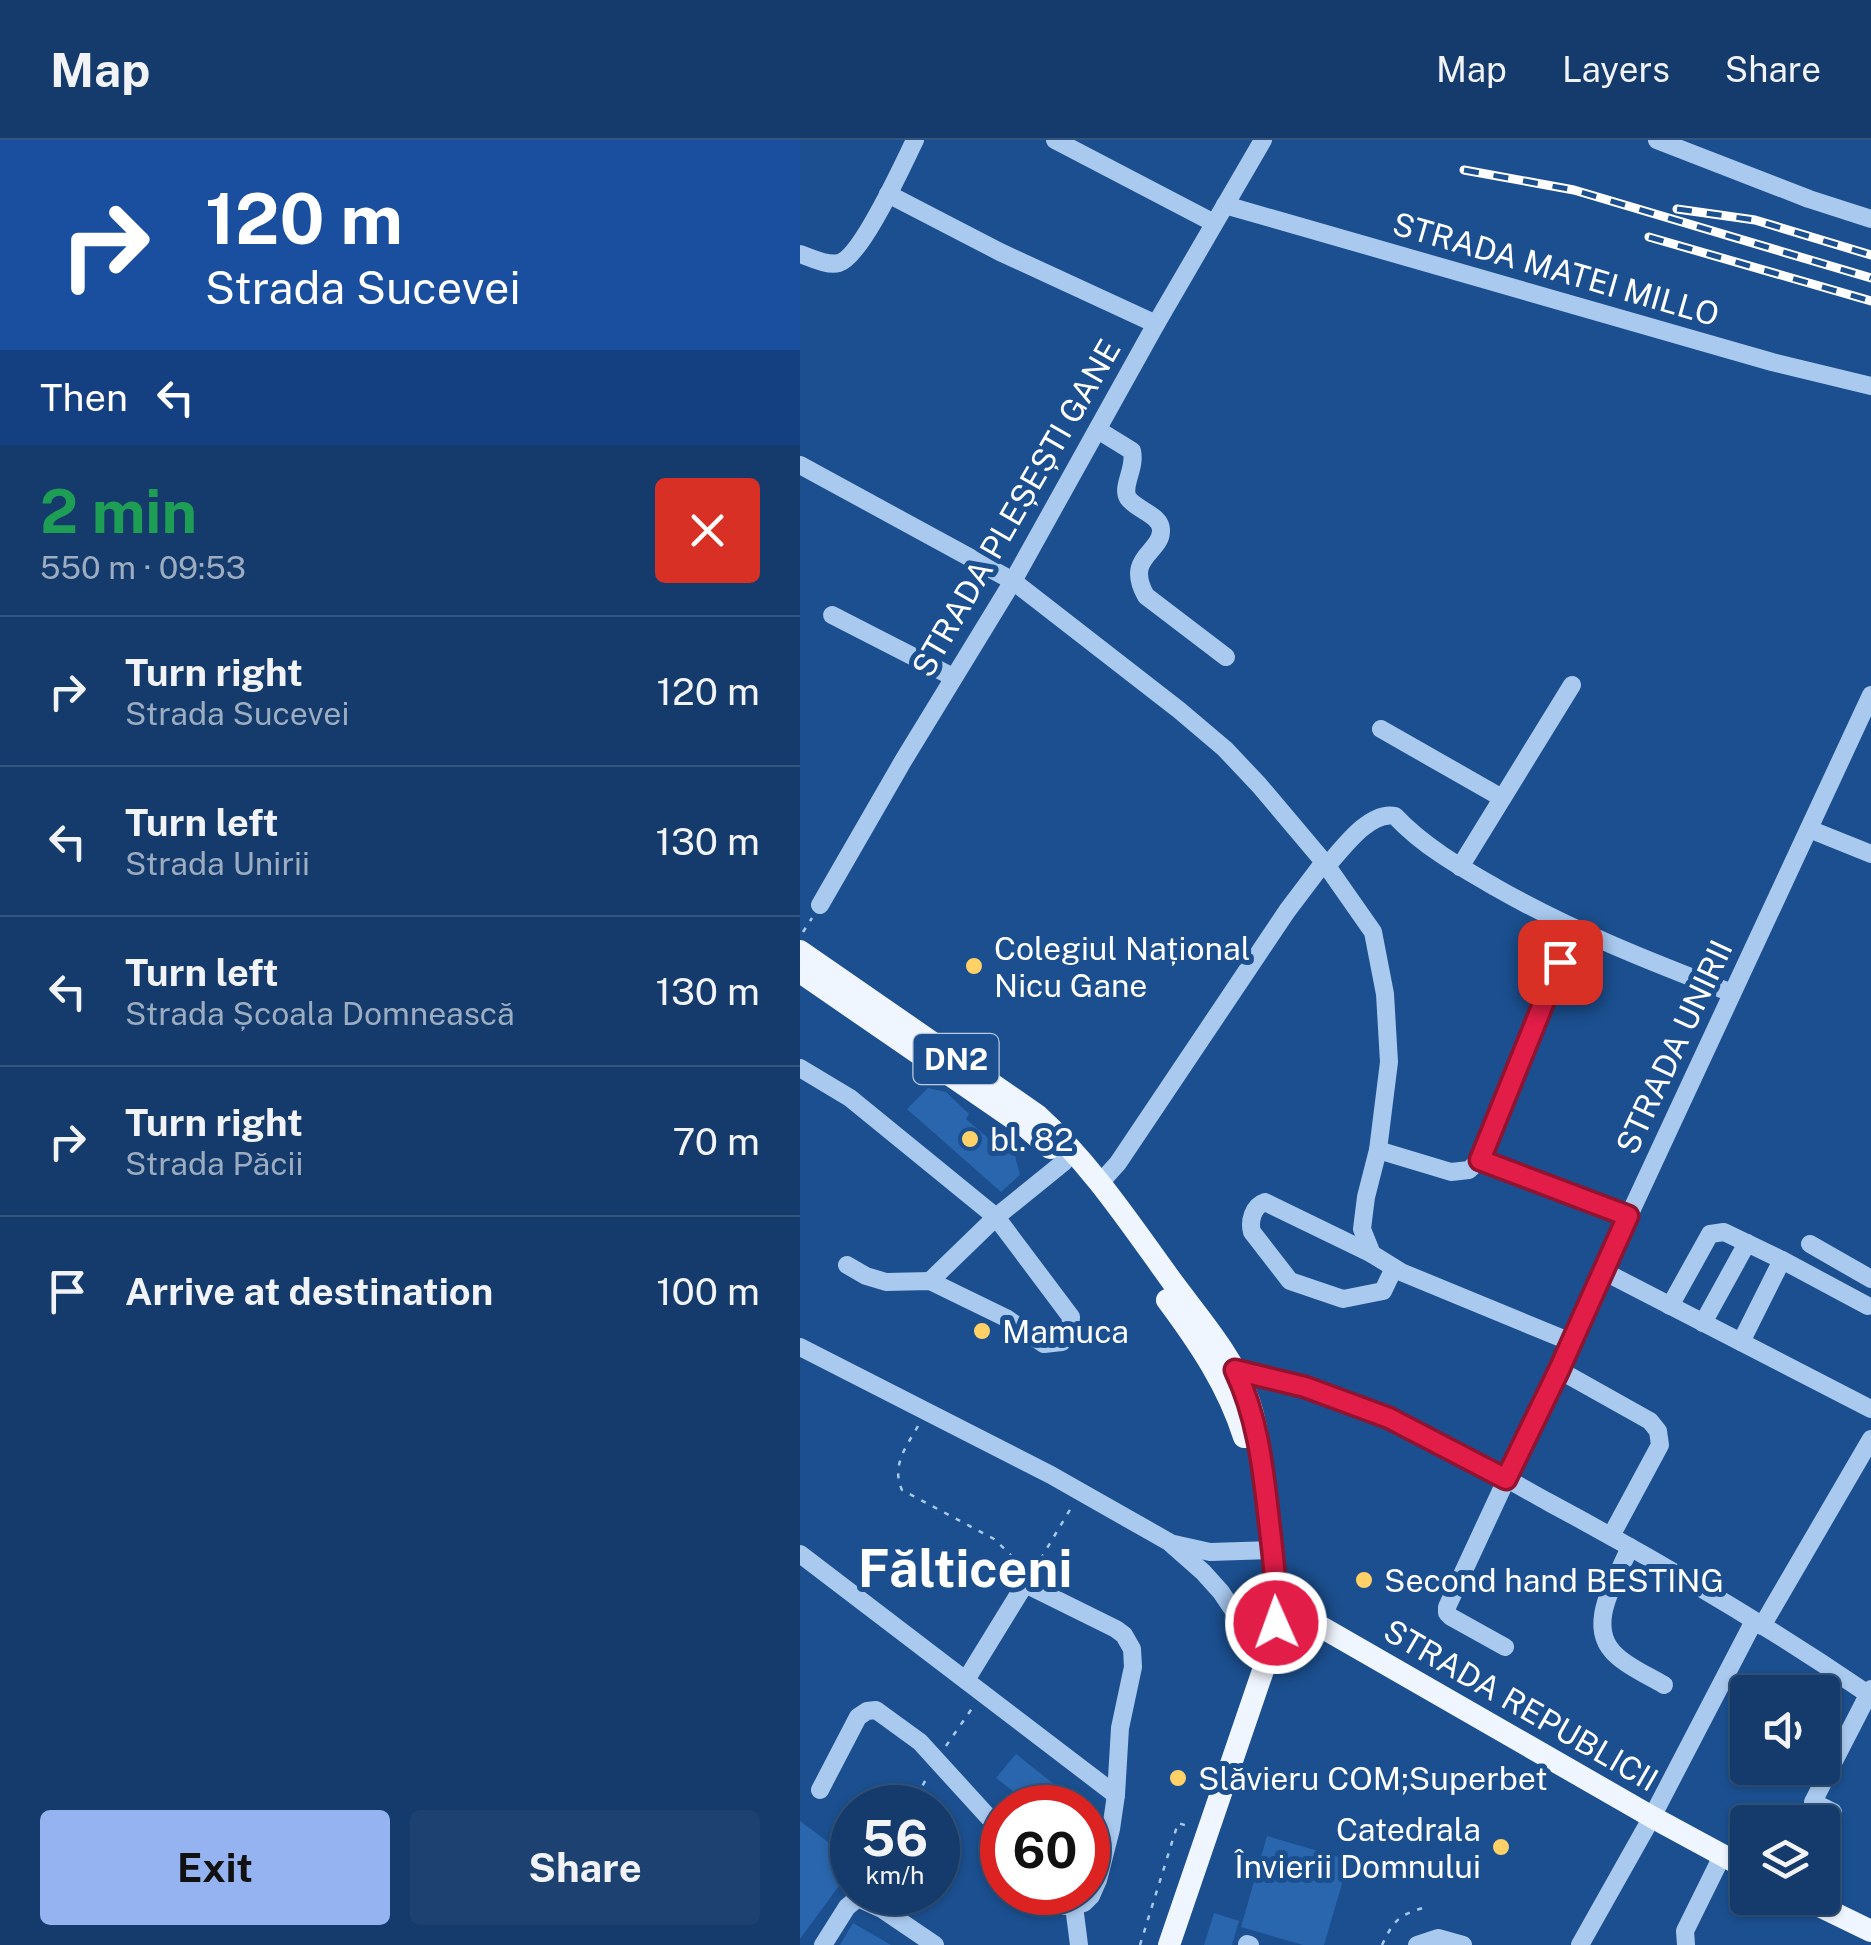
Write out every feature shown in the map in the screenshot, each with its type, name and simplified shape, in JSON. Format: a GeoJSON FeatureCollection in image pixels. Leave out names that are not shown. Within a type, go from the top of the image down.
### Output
{"type":"FeatureCollection","features":[{"type":"Feature","properties":{"kind":"main road","name":"DN2"},"geometry":{"type":"LineString","coordinates":[[800,951],[1037,1115],[1076,1153],[1100,1182],[1250,1404],[1256,1431],[1270,1599],[1262,1618],[1263,1647],[1169,1945]]}},
{"type":"Feature","properties":{"kind":"main road","name":"DN2"},"geometry":{"type":"LineString","coordinates":[[800,972],[1028,1128],[1064,1162],[1178,1315],[1226,1371]]}},
{"type":"Feature","properties":{"kind":"main road","name":"STRADA REPUBLICII"},"geometry":{"type":"LineString","coordinates":[[1270,1599],[1730,1860]]}},
{"type":"Feature","properties":{"kind":"main road","name":"DN2"},"geometry":{"type":"LineString","coordinates":[[1154,1945],[1263,1647]]}},
{"type":"Feature","properties":{"kind":"main road"},"geometry":{"type":"LineString","coordinates":[[1838,1915],[1871,1931]]}},
{"type":"Feature","properties":{"kind":"street"},"geometry":{"type":"LineString","coordinates":[[800,254],[824,263],[841,262],[854,251],[915,140]]}},
{"type":"Feature","properties":{"kind":"street"},"geometry":{"type":"LineString","coordinates":[[1055,140],[1214,223]]}},
{"type":"Feature","properties":{"kind":"street","name":"STRADA PLEȘEȘTI GANE"},"geometry":{"type":"LineString","coordinates":[[820,905],[1013,581],[1263,140]]}},
{"type":"Feature","properties":{"kind":"street"},"geometry":{"type":"LineString","coordinates":[[1657,140],[1809,199],[1871,217]]}},
{"type":"Feature","properties":{"kind":"street"},"geometry":{"type":"LineString","coordinates":[[888,194],[1000,252],[1156,324]]}},
{"type":"Feature","properties":{"kind":"street","name":"STRADA MATEI MILLO"},"geometry":{"type":"LineString","coordinates":[[1226,205],[1772,362],[1871,386]]}},
{"type":"Feature","properties":{"kind":"street"},"geometry":{"type":"LineString","coordinates":[[1098,430],[1132,451],[1134,460],[1126,492],[1129,500],[1159,522],[1162,530],[1143,559],[1139,574],[1146,596],[1226,657]]}},
{"type":"Feature","properties":{"kind":"street"},"geometry":{"type":"LineString","coordinates":[[800,465],[1013,581],[1225,749],[1325,864],[1373,932],[1388,1024],[1389,1062],[1378,1150],[1362,1229],[1372,1254]]}},
{"type":"Feature","properties":{"kind":"street"},"geometry":{"type":"LineString","coordinates":[[832,615],[954,677]]}},
{"type":"Feature","properties":{"kind":"street"},"geometry":{"type":"LineString","coordinates":[[1460,867],[1572,685]]}},
{"type":"Feature","properties":{"kind":"street","name":"STRADA UNIRII"},"geometry":{"type":"LineString","coordinates":[[1505,1647],[1451,1617],[1446,1610],[1871,695]]}},
{"type":"Feature","properties":{"kind":"street"},"geometry":{"type":"LineString","coordinates":[[1381,729],[1502,798]]}},
{"type":"Feature","properties":{"kind":"street"},"geometry":{"type":"LineString","coordinates":[[1100,1182],[1118,1164],[1287,911],[1325,864],[1380,816],[1395,816],[1460,867],[1573,929],[1732,993]]}},
{"type":"Feature","properties":{"kind":"street"},"geometry":{"type":"LineString","coordinates":[[1809,829],[1871,854]]}},
{"type":"Feature","properties":{"kind":"street"},"geometry":{"type":"LineString","coordinates":[[1378,1150],[1452,1172],[1468,1170],[1480,1160],[1573,929]]}},
{"type":"Feature","properties":{"kind":"street"},"geometry":{"type":"LineString","coordinates":[[800,1068],[850,1098],[996,1217],[1071,1317],[1071,1328],[1066,1338],[1056,1344],[1044,1344],[1006,1318],[930,1281],[886,1282],[847,1265]]}},
{"type":"Feature","properties":{"kind":"street"},"geometry":{"type":"LineString","coordinates":[[1480,1160],[1628,1216]]}},
{"type":"Feature","properties":{"kind":"street"},"geometry":{"type":"LineString","coordinates":[[930,1281],[996,1217],[1064,1162]]}},
{"type":"Feature","properties":{"kind":"street"},"geometry":{"type":"LineString","coordinates":[[1394,1268],[1383,1291],[1342,1299],[1287,1278],[1250,1224],[1256,1208],[1265,1202],[1394,1268],[1571,1342]]}},
{"type":"Feature","properties":{"kind":"street"},"geometry":{"type":"LineString","coordinates":[[1670,1306],[1710,1234],[1724,1232],[1868,1306]]}},
{"type":"Feature","properties":{"kind":"street"},"geometry":{"type":"LineString","coordinates":[[1703,1322],[1747,1243]]}},
{"type":"Feature","properties":{"kind":"street"},"geometry":{"type":"LineString","coordinates":[[1810,1244],[1871,1278]]}},
{"type":"Feature","properties":{"kind":"street"},"geometry":{"type":"LineString","coordinates":[[1741,1342],[1782,1260]]}},
{"type":"Feature","properties":{"kind":"street"},"geometry":{"type":"LineString","coordinates":[[1603,1271],[1871,1409]]}},
{"type":"Feature","properties":{"kind":"street"},"geometry":{"type":"LineString","coordinates":[[800,1347],[1081,1492],[1169,1542],[1204,1572],[1263,1647]]}},
{"type":"Feature","properties":{"kind":"street"},"geometry":{"type":"LineString","coordinates":[[1559,1370],[1650,1421],[1658,1430],[1660,1445],[1611,1536]]}},
{"type":"Feature","properties":{"kind":"street"},"geometry":{"type":"LineString","coordinates":[[1226,1371],[1305,1387],[1389,1418],[1611,1536],[1870,1693],[1813,1802],[1819,1805]]}},
{"type":"Feature","properties":{"kind":"street"},"geometry":{"type":"LineString","coordinates":[[1580,1945],[1758,1623],[1871,1439]]}},
{"type":"Feature","properties":{"kind":"street"},"geometry":{"type":"LineString","coordinates":[[1169,1542],[1210,1552],[1266,1550]]}},
{"type":"Feature","properties":{"kind":"street"},"geometry":{"type":"LineString","coordinates":[[1630,1547],[1602,1612],[1603,1634],[1618,1658],[1664,1685]]}},
{"type":"Feature","properties":{"kind":"street"},"geometry":{"type":"LineString","coordinates":[[800,1554],[1116,1795]]}},
{"type":"Feature","properties":{"kind":"street"},"geometry":{"type":"LineString","coordinates":[[966,1680],[1025,1584],[1124,1635],[1132,1648],[1133,1666],[1120,1728],[1110,1830]]}},
{"type":"Feature","properties":{"kind":"street"},"geometry":{"type":"LineString","coordinates":[[820,1790],[858,1717],[867,1710],[876,1710],[920,1742],[980,1808]]}},
{"type":"Feature","properties":{"kind":"street"},"geometry":{"type":"LineString","coordinates":[[1686,1945],[1685,1931],[1722,1856]]}},
{"type":"Feature","properties":{"kind":"street"},"geometry":{"type":"LineString","coordinates":[[823,1945],[858,1898],[936,1945]]}},
{"type":"Feature","properties":{"kind":"street"},"geometry":{"type":"LineString","coordinates":[[1075,1915],[1079,1945]]}},
{"type":"Feature","properties":{"kind":"street"},"geometry":{"type":"LineString","coordinates":[[1417,1945],[1438,1938],[1463,1945]]}},
{"type":"Feature","properties":{"kind":"path"},"geometry":{"type":"LineString","coordinates":[[800,938],[820,905]]}},
{"type":"Feature","properties":{"kind":"path"},"geometry":{"type":"LineString","coordinates":[[926,1412],[897,1467],[896,1478],[902,1490],[994,1539],[1010,1554],[1025,1584]]}},
{"type":"Feature","properties":{"kind":"path"},"geometry":{"type":"LineString","coordinates":[[1025,1584],[1081,1492]]}},
{"type":"Feature","properties":{"kind":"path"},"geometry":{"type":"LineString","coordinates":[[1382,1945],[1396,1920],[1423,1908]]}},
{"type":"Feature","properties":{"kind":"building","name":"bl. 82"},"geometry":{"type":"Polygon","coordinates":[[[928,1088],[946,1092],[969,1114],[966,1119],[988,1138],[992,1134],[1014,1152],[1020,1175],[1001,1192],[907,1109],[928,1088]]]}},
{"type":"Feature","properties":{"kind":"building"},"geometry":{"type":"Polygon","coordinates":[[[1016,1754],[1055,1785],[1005,1785],[996,1778],[1016,1754]]]}},
{"type":"Feature","properties":{"kind":"building"},"geometry":{"type":"Polygon","coordinates":[[[800,1821],[830,1844],[830,1898],[800,1939],[800,1821]]]}},
{"type":"Feature","properties":{"kind":"building"},"geometry":{"type":"Polygon","coordinates":[[[1267,1836],[1349,1860],[1324,1945],[1303,1945],[1241,1927],[1267,1836]]]}},
{"type":"Feature","properties":{"kind":"building"},"geometry":{"type":"Polygon","coordinates":[[[1214,1913],[1239,1921],[1232,1945],[1204,1945],[1214,1913]]]}},
{"type":"Feature","properties":{"kind":"building"},"geometry":{"type":"Polygon","coordinates":[[[853,1923],[891,1945],[840,1945],[853,1923]]]}},
{"type":"Feature","properties":{"kind":"railway"},"geometry":{"type":"LineString","coordinates":[[1464,170],[1574,190],[1871,278]]}},
{"type":"Feature","properties":{"kind":"railway"},"geometry":{"type":"LineString","coordinates":[[1677,209],[1755,220],[1871,255]]}},
{"type":"Feature","properties":{"kind":"railway"},"geometry":{"type":"LineString","coordinates":[[1649,237],[1871,301]]}},
{"type":"Feature","properties":{"kind":"place","name":"Colegiul Național Nicu Gane"},"geometry":{"type":"Point","coordinates":[974,966]}},
{"type":"Feature","properties":{"kind":"place","name":"bl. 82"},"geometry":{"type":"Point","coordinates":[970,1139]}},
{"type":"Feature","properties":{"kind":"place","name":"Mamuca"},"geometry":{"type":"Point","coordinates":[982,1331]}},
{"type":"Feature","properties":{"kind":"place","name":"Second hand BESTING"},"geometry":{"type":"Point","coordinates":[1364,1580]}},
{"type":"Feature","properties":{"kind":"place","name":"Slăvieru COM;Superbet"},"geometry":{"type":"Point","coordinates":[1178,1778]}},
{"type":"Feature","properties":{"kind":"place","name":"Catedrala Învierii Domnului"},"geometry":{"type":"Point","coordinates":[1501,1847]}},
{"type":"Feature","properties":{"kind":"district","name":"Fălticeni"},"geometry":{"type":"Point","coordinates":[965,1568]}},
{"type":"Feature","properties":{"kind":"route"},"geometry":{"type":"LineString","coordinates":[[1276,1623],[1259,1444],[1250,1404],[1235,1370],[1305,1387],[1389,1418],[1506,1479],[1628,1216],[1480,1160],[1560,962]]}}]}
